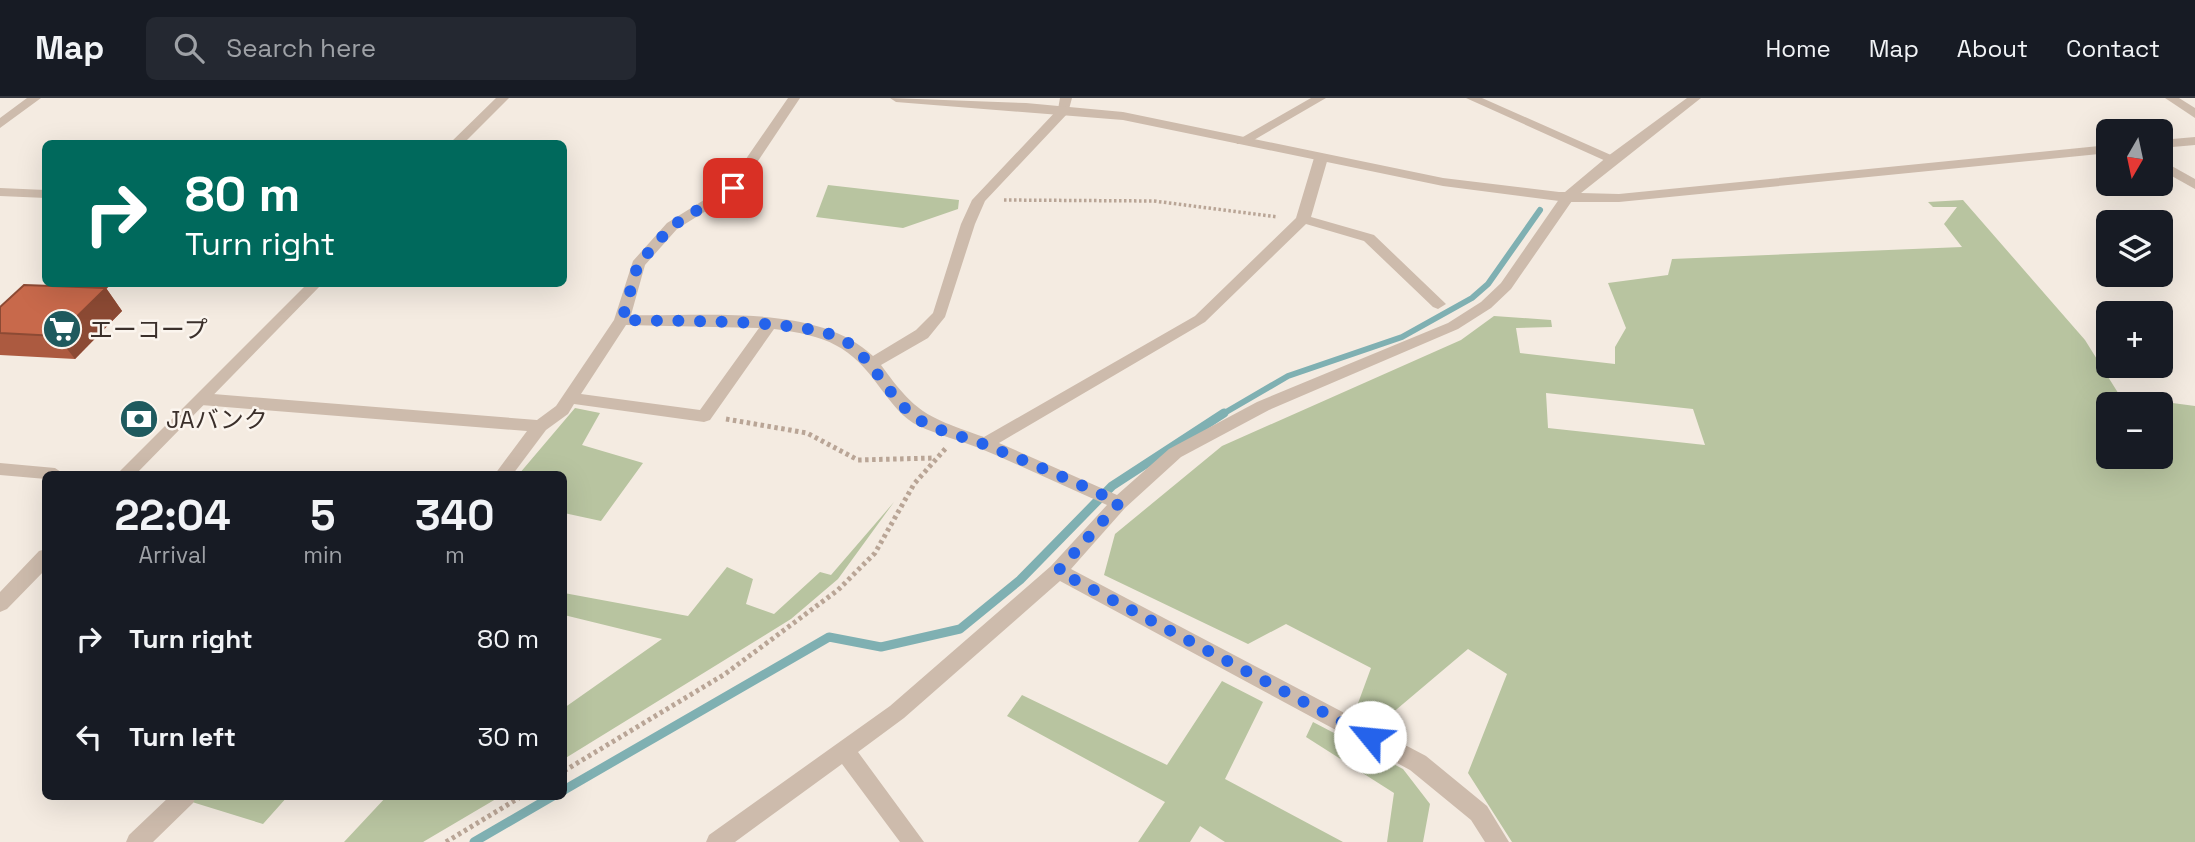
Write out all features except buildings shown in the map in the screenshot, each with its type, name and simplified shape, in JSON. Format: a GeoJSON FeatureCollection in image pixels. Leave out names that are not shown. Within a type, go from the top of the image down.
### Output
{"type":"FeatureCollection","features":[{"type":"Feature","properties":{"kind":"street"},"geometry":{"type":"LineString","coordinates":[[0,124],[35,98]]}},
{"type":"Feature","properties":{"kind":"street"},"geometry":{"type":"LineString","coordinates":[[459,140],[503,98]]}},
{"type":"Feature","properties":{"kind":"street"},"geometry":{"type":"LineString","coordinates":[[506,471],[540,426],[562,410],[622,320],[638,264],[672,226],[733,188],[794,98]]}},
{"type":"Feature","properties":{"kind":"street"},"geometry":{"type":"LineString","coordinates":[[896,98],[1065,104],[1474,190],[1567,198],[1619,198],[2096,150]]}},
{"type":"Feature","properties":{"kind":"street"},"geometry":{"type":"LineString","coordinates":[[1242,141],[1320,98]]}},
{"type":"Feature","properties":{"kind":"street"},"geometry":{"type":"LineString","coordinates":[[1472,98],[1613,159]]}},
{"type":"Feature","properties":{"kind":"street"},"geometry":{"type":"LineString","coordinates":[[717,842],[897,712],[1058,571],[1107,497],[1175,453],[1263,406],[1453,326],[1486,305],[1506,286],[1567,198],[1613,159],[1695,98]]}},
{"type":"Feature","properties":{"kind":"street"},"geometry":{"type":"LineString","coordinates":[[2171,98],[2195,114]]}},
{"type":"Feature","properties":{"kind":"street"},"geometry":{"type":"LineString","coordinates":[[872,364],[922,334],[940,314],[968,223],[979,200],[1065,104]]}},
{"type":"Feature","properties":{"kind":"street"},"geometry":{"type":"LineString","coordinates":[[2174,143],[2195,141]]}},
{"type":"Feature","properties":{"kind":"street"},"geometry":{"type":"LineString","coordinates":[[985,444],[1200,319],[1303,219],[1321,158]]}},
{"type":"Feature","properties":{"kind":"street"},"geometry":{"type":"LineString","coordinates":[[2174,172],[2195,185]]}},
{"type":"Feature","properties":{"kind":"street"},"geometry":{"type":"LineString","coordinates":[[0,192],[42,194]]}},
{"type":"Feature","properties":{"kind":"street"},"geometry":{"type":"LineString","coordinates":[[1303,219],[1370,238],[1438,304]]}},
{"type":"Feature","properties":{"kind":"street"},"geometry":{"type":"LineString","coordinates":[[129,471],[312,287]]}},
{"type":"Feature","properties":{"kind":"street"},"geometry":{"type":"LineString","coordinates":[[622,320],[770,324],[822,332],[845,340],[872,364],[898,400],[922,422],[985,444],[1107,497]]}},
{"type":"Feature","properties":{"kind":"street"},"geometry":{"type":"LineString","coordinates":[[570,398],[704,416],[770,324]]}},
{"type":"Feature","properties":{"kind":"street"},"geometry":{"type":"LineString","coordinates":[[201,398],[540,426]]}},
{"type":"Feature","properties":{"kind":"street"},"geometry":{"type":"LineString","coordinates":[[0,469],[42,473]]}},
{"type":"Feature","properties":{"kind":"street"},"geometry":{"type":"LineString","coordinates":[[0,604],[42,560]]}},
{"type":"Feature","properties":{"kind":"street"},"geometry":{"type":"LineString","coordinates":[[1058,571],[1418,763],[1479,813],[1498,842]]}},
{"type":"Feature","properties":{"kind":"street"},"geometry":{"type":"LineString","coordinates":[[845,751],[913,842]]}},
{"type":"Feature","properties":{"kind":"street"},"geometry":{"type":"LineString","coordinates":[[137,842],[181,800]]}},
{"type":"Feature","properties":{"kind":"path"},"geometry":{"type":"LineString","coordinates":[[979,200],[1154,201],[1303,219]]}},
{"type":"Feature","properties":{"kind":"path"},"geometry":{"type":"LineString","coordinates":[[704,416],[807,433],[859,460],[933,458]]}},
{"type":"Feature","properties":{"kind":"path"},"geometry":{"type":"LineString","coordinates":[[567,769],[762,652],[810,616],[875,554],[905,498],[933,458],[962,437]]}},
{"type":"Feature","properties":{"kind":"path"},"geometry":{"type":"LineString","coordinates":[[446,842],[515,800]]}},
{"type":"Feature","properties":{"kind":"green space"},"geometry":{"type":"Polygon","coordinates":[[[828,185],[959,200],[958,209],[903,228],[816,217],[828,185]]]}},
{"type":"Feature","properties":{"kind":"green space"},"geometry":{"type":"Polygon","coordinates":[[[1963,200],[2085,340],[2096,358],[2096,378],[2109,378],[2118,392],[2096,392],[2096,469],[2173,469],[2173,403],[2195,406],[2195,842],[1512,842],[1468,773],[1507,674],[1468,649],[1384,720],[1357,706],[1371,668],[1286,624],[1248,644],[1104,575],[1115,534],[1222,446],[1461,340],[1494,316],[1551,320],[1552,327],[1516,328],[1520,353],[1615,364],[1615,347],[1626,328],[1608,283],[1668,275],[1672,259],[1962,247],[1944,224],[1957,207],[1933,207],[1928,202],[1963,200]],[[1546,393],[1548,428],[1705,445],[1693,409],[1546,393]]]}},
{"type":"Feature","properties":{"kind":"green space"},"geometry":{"type":"Polygon","coordinates":[[[575,408],[600,413],[582,445],[643,463],[601,521],[567,514],[567,471],[522,471],[575,408]]]}},
{"type":"Feature","properties":{"kind":"green space"},"geometry":{"type":"Polygon","coordinates":[[[894,502],[838,579],[791,619],[567,757],[567,706],[662,639],[567,616],[567,594],[688,616],[727,567],[753,579],[746,604],[774,614],[820,572],[831,575],[894,502]]]}},
{"type":"Feature","properties":{"kind":"green space"},"geometry":{"type":"Polygon","coordinates":[[[1222,681],[1263,702],[1225,779],[1343,842],[1225,842],[1200,826],[1190,842],[1138,842],[1165,802],[1007,716],[1022,695],[1167,765],[1222,681]]]}},
{"type":"Feature","properties":{"kind":"green space"},"geometry":{"type":"Polygon","coordinates":[[[1313,722],[1403,769],[1430,804],[1423,842],[1387,842],[1394,793],[1306,737],[1313,722]]]}},
{"type":"Feature","properties":{"kind":"green space"},"geometry":{"type":"Polygon","coordinates":[[[194,800],[284,800],[263,824],[192,802],[194,800]]]}},
{"type":"Feature","properties":{"kind":"green space"},"geometry":{"type":"Polygon","coordinates":[[[383,800],[494,800],[423,842],[344,842],[383,800]]]}},
{"type":"Feature","properties":{"kind":"waterway"},"geometry":{"type":"LineString","coordinates":[[1221,415],[1288,376],[1402,337],[1472,298],[1488,284],[1540,210]]}},
{"type":"Feature","properties":{"kind":"waterway"},"geometry":{"type":"LineString","coordinates":[[567,788],[829,637],[881,647],[960,629],[1020,580],[1112,486],[1224,413]]}},
{"type":"Feature","properties":{"kind":"waterway"},"geometry":{"type":"LineString","coordinates":[[474,842],[546,800]]}},
{"type":"Feature","properties":{"kind":"place","name":"エーコープ"},"geometry":{"type":"Point","coordinates":[62,329]}},
{"type":"Feature","properties":{"kind":"place","name":"JAバンク"},"geometry":{"type":"Point","coordinates":[139,419]}},
{"type":"Feature","properties":{"kind":"route"},"geometry":{"type":"LineString","coordinates":[[733,188],[672,226],[638,264],[622,320],[770,324],[822,332],[845,340],[872,364],[898,400],[922,422],[985,444],[1119,503],[1058,571],[1370,737]]}}]}
